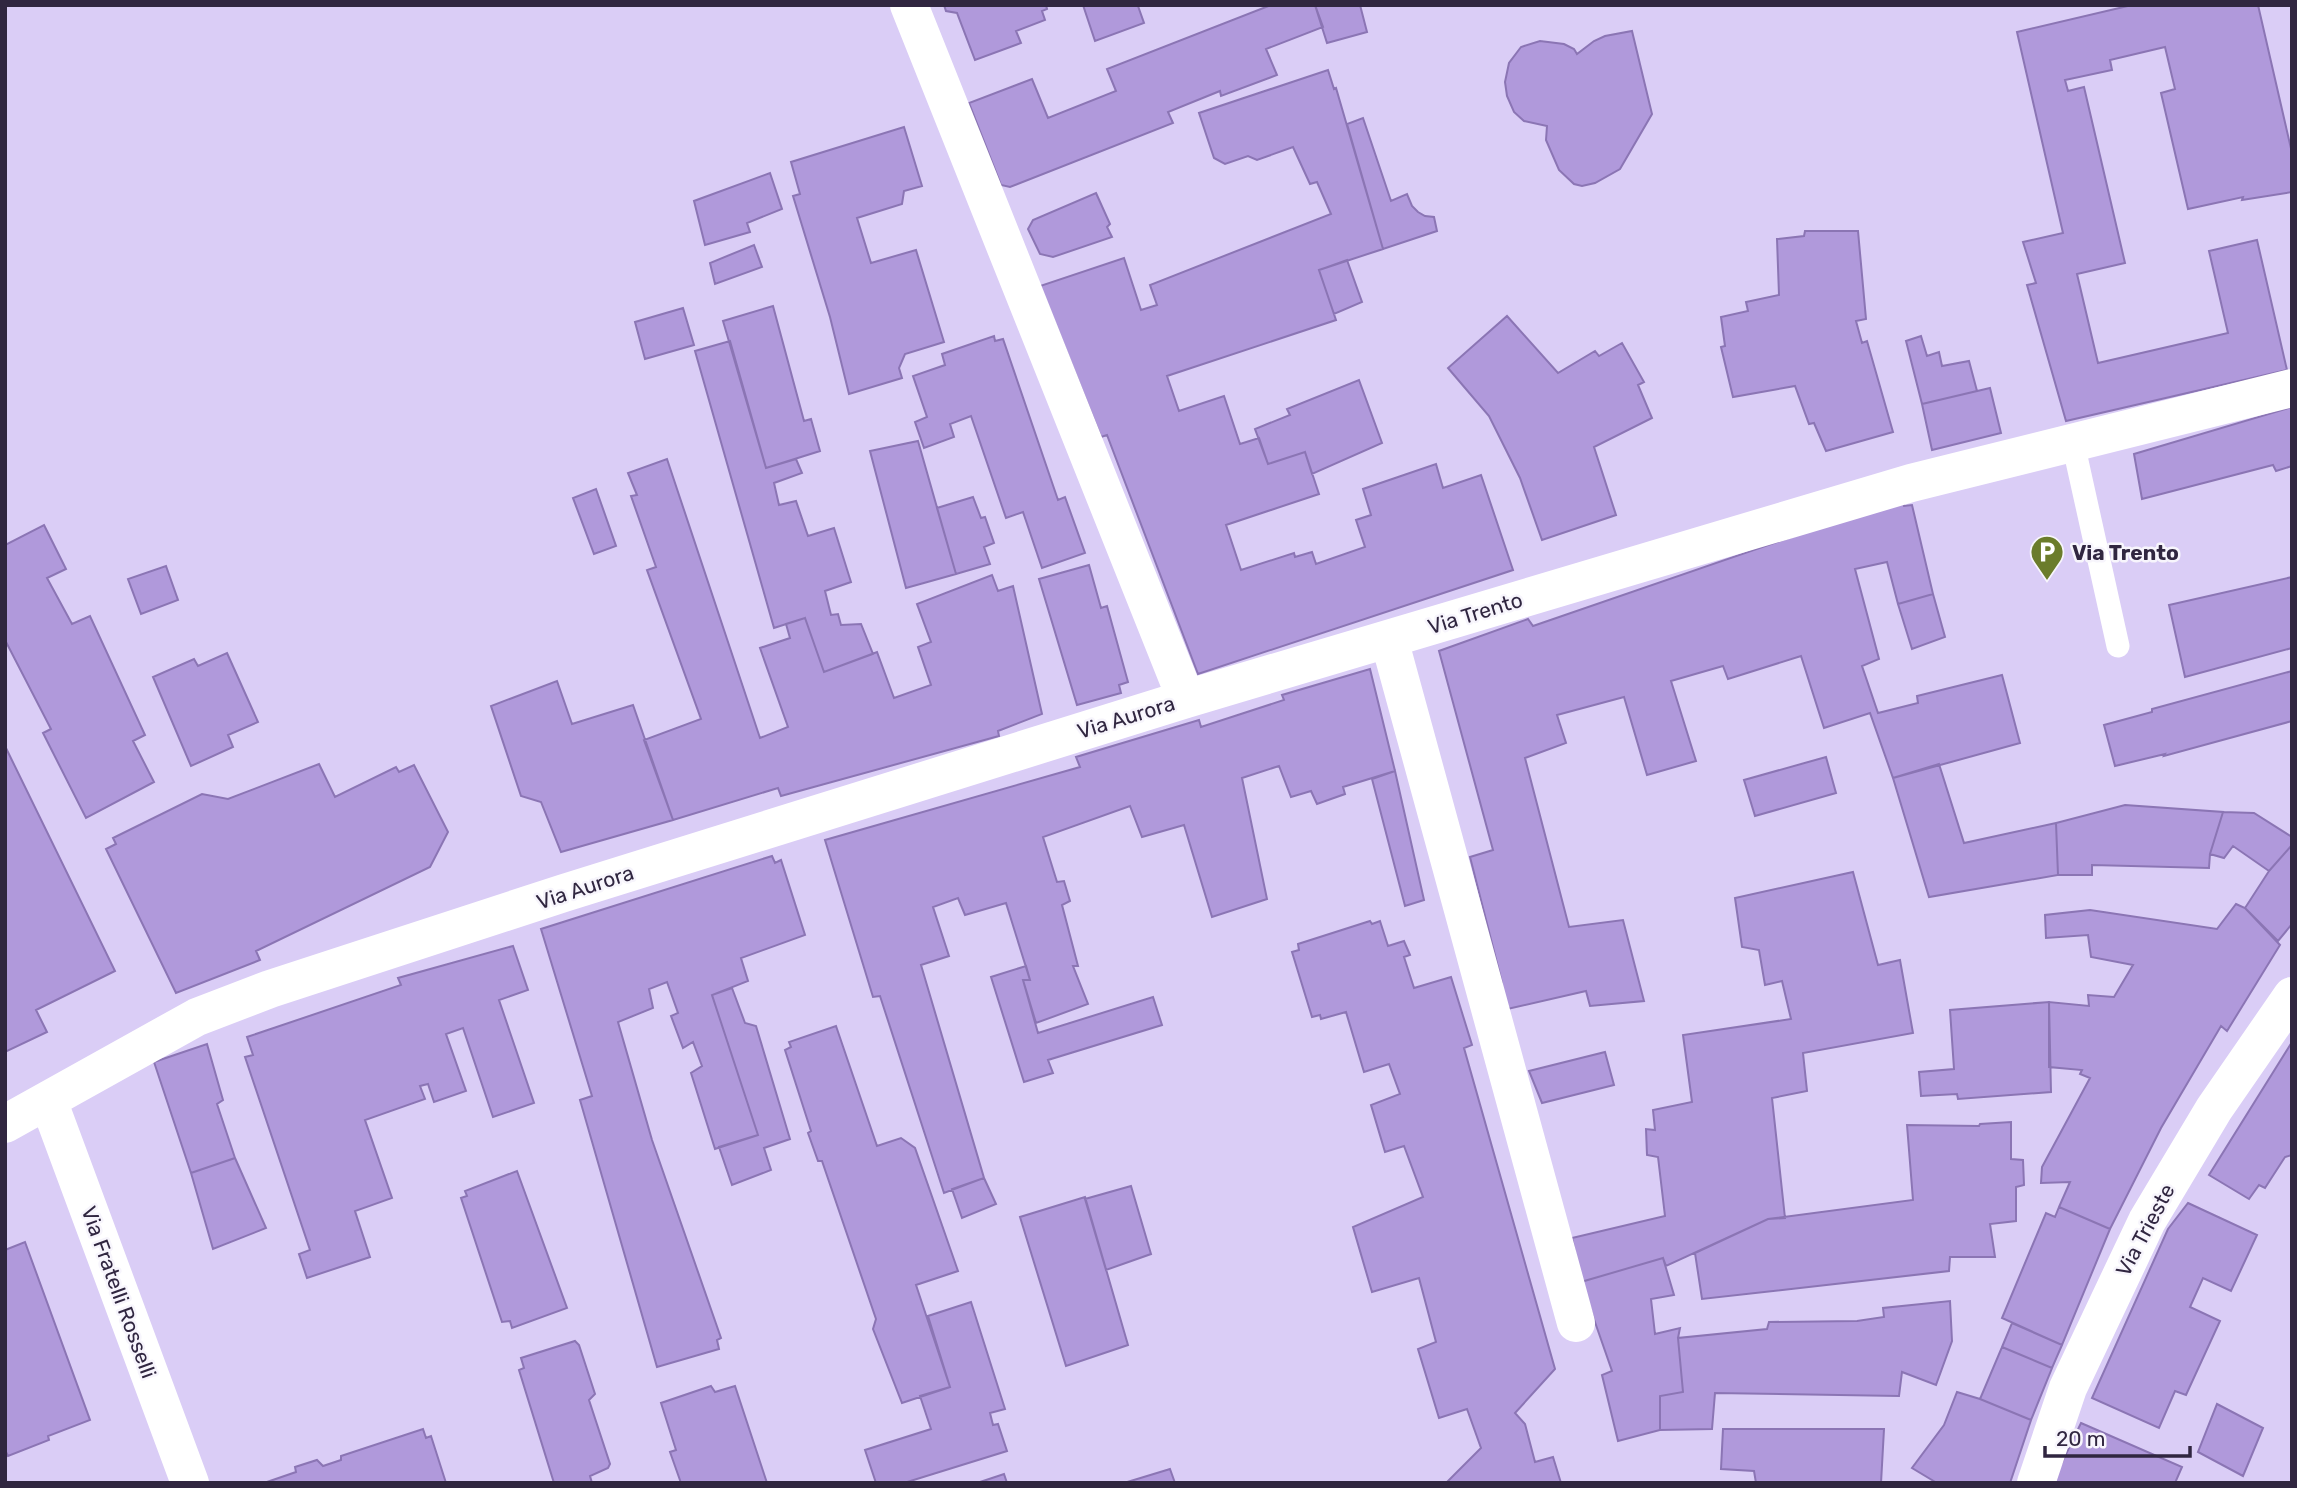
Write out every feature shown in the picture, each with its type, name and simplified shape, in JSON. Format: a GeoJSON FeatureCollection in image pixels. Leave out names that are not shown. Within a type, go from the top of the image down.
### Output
{"type":"FeatureCollection","features":[{"type":"Feature","properties":{"kind":"street"},"geometry":{"type":"LineString","coordinates":[[909,5],[1186,699]]}},
{"type":"Feature","properties":{"kind":"street","name":"Via Trento"},"geometry":{"type":"LineString","coordinates":[[1186,699],[1911,483],[2292,388]]}},
{"type":"Feature","properties":{"kind":"street"},"geometry":{"type":"LineString","coordinates":[[1389,639],[1576,1323]]}},
{"type":"Feature","properties":{"kind":"street","name":"Via Aurora"},"geometry":{"type":"LineString","coordinates":[[5,1124],[197,1017],[270,989],[551,897],[1186,699]]}},
{"type":"Feature","properties":{"kind":"street","name":"Via Trieste"},"geometry":{"type":"LineString","coordinates":[[2036,1483],[2068,1388],[2147,1221],[2214,1109],[2292,996]]}},
{"type":"Feature","properties":{"kind":"street","name":"Via Fratelli Rosselli"},"geometry":{"type":"LineString","coordinates":[[48,1100],[190,1483]]}},
{"type":"Feature","properties":{"kind":"lane"},"geometry":{"type":"LineString","coordinates":[[2073,443],[2118,646]]}},
{"type":"Feature","properties":{"kind":"building"},"geometry":{"type":"Polygon","coordinates":[[[944,5],[1046,5],[1047,9],[1042,11],[1045,20],[1016,31],[1021,43],[975,60],[957,13],[946,11],[944,5]]]}},
{"type":"Feature","properties":{"kind":"building"},"geometry":{"type":"Polygon","coordinates":[[[1083,5],[1140,5],[1138,6],[1144,23],[1095,41],[1083,5]]]}},
{"type":"Feature","properties":{"kind":"building"},"geometry":{"type":"Polygon","coordinates":[[[1271,5],[1315,5],[1323,27],[1266,49],[1277,75],[1221,96],[1220,91],[1168,112],[1173,123],[1010,187],[1001,185],[969,103],[1032,79],[1048,118],[1116,91],[1107,69],[1271,5]]]}},
{"type":"Feature","properties":{"kind":"building"},"geometry":{"type":"Polygon","coordinates":[[[1315,5],[1360,5],[1367,32],[1327,43],[1315,5]]]}},
{"type":"Feature","properties":{"kind":"building"},"geometry":{"type":"Polygon","coordinates":[[[2132,5],[2258,5],[2292,153],[2292,192],[2242,200],[2243,197],[2188,209],[2161,93],[2175,89],[2165,47],[2110,60],[2112,70],[2065,80],[2068,91],[2084,87],[2125,263],[2077,274],[2098,363],[2228,333],[2209,251],[2257,240],[2287,370],[2066,421],[2027,285],[2036,283],[2023,242],[2063,233],[2017,32],[2132,5]]]}},
{"type":"Feature","properties":{"kind":"building"},"geometry":{"type":"Polygon","coordinates":[[[1632,31],[1652,114],[1620,169],[1595,183],[1582,186],[1574,184],[1559,170],[1546,140],[1547,126],[1524,121],[1514,112],[1507,96],[1505,82],[1509,63],[1521,47],[1540,41],[1564,44],[1574,49],[1577,54],[1605,36],[1632,31]]]}},
{"type":"Feature","properties":{"kind":"building"},"geometry":{"type":"Polygon","coordinates":[[[1328,70],[1334,89],[1336,88],[1383,249],[1319,270],[1336,320],[1167,376],[1179,411],[1224,396],[1240,444],[1259,438],[1268,464],[1305,452],[1319,494],[1226,525],[1241,570],[1294,553],[1295,557],[1312,552],[1316,564],[1365,547],[1356,520],[1371,515],[1363,489],[1436,464],[1443,488],[1481,475],[1513,570],[1198,674],[1107,435],[1101,437],[1040,286],[1124,258],[1141,310],[1157,305],[1150,285],[1331,214],[1317,182],[1310,184],[1293,147],[1257,160],[1248,156],[1225,164],[1214,158],[1199,113],[1328,70]]]}},
{"type":"Feature","properties":{"kind":"building"},"geometry":{"type":"Polygon","coordinates":[[[1363,118],[1391,201],[1407,194],[1418,212],[1434,217],[1437,231],[1383,249],[1347,124],[1363,118]]]}},
{"type":"Feature","properties":{"kind":"building"},"geometry":{"type":"Polygon","coordinates":[[[904,127],[922,186],[904,191],[902,204],[857,218],[871,263],[916,250],[944,342],[905,354],[899,368],[902,378],[849,394],[830,317],[793,196],[800,194],[791,162],[904,127]]]}},
{"type":"Feature","properties":{"kind":"building"},"geometry":{"type":"Polygon","coordinates":[[[770,173],[782,209],[747,223],[750,232],[705,245],[694,201],[770,173]]]}},
{"type":"Feature","properties":{"kind":"building"},"geometry":{"type":"Polygon","coordinates":[[[1096,193],[1110,224],[1107,227],[1112,237],[1053,257],[1040,254],[1028,229],[1033,220],[1096,193]]]}},
{"type":"Feature","properties":{"kind":"building"},"geometry":{"type":"Polygon","coordinates":[[[1805,231],[1858,231],[1866,319],[1856,321],[1862,343],[1867,341],[1893,432],[1826,451],[1814,423],[1809,424],[1795,386],[1733,397],[1721,347],[1725,346],[1721,317],[1748,311],[1746,302],[1779,295],[1777,239],[1804,236],[1805,231]]]}},
{"type":"Feature","properties":{"kind":"building"},"geometry":{"type":"Polygon","coordinates":[[[754,245],[762,267],[715,284],[710,263],[754,245]]]}},
{"type":"Feature","properties":{"kind":"building"},"geometry":{"type":"Polygon","coordinates":[[[1347,260],[1362,302],[1334,314],[1319,270],[1347,260]]]}},
{"type":"Feature","properties":{"kind":"building"},"geometry":{"type":"Polygon","coordinates":[[[773,306],[804,421],[811,419],[820,451],[766,468],[723,321],[773,306]]]}},
{"type":"Feature","properties":{"kind":"building"},"geometry":{"type":"Polygon","coordinates":[[[683,308],[694,345],[645,359],[635,322],[683,308]]]}},
{"type":"Feature","properties":{"kind":"building"},"geometry":{"type":"Polygon","coordinates":[[[1507,316],[1558,373],[1595,351],[1599,356],[1622,343],[1644,382],[1638,385],[1652,418],[1594,447],[1616,515],[1542,540],[1520,478],[1489,416],[1448,368],[1507,316]]]}},
{"type":"Feature","properties":{"kind":"building"},"geometry":{"type":"Polygon","coordinates":[[[994,336],[995,341],[1003,339],[1058,500],[1065,497],[1085,553],[1042,568],[1023,512],[1006,518],[971,416],[950,424],[954,437],[924,448],[915,422],[927,417],[913,376],[945,365],[942,354],[994,336]]]}},
{"type":"Feature","properties":{"kind":"building"},"geometry":{"type":"Polygon","coordinates":[[[1921,336],[1927,356],[1939,352],[1942,366],[1969,361],[1977,391],[1922,404],[1906,341],[1921,336]]]}},
{"type":"Feature","properties":{"kind":"building"},"geometry":{"type":"Polygon","coordinates":[[[730,341],[766,468],[796,459],[802,473],[774,483],[779,505],[796,501],[808,536],[834,528],[851,582],[825,591],[831,615],[838,614],[841,625],[861,624],[873,654],[824,672],[805,618],[774,628],[695,351],[730,341]]]}},
{"type":"Feature","properties":{"kind":"building"},"geometry":{"type":"Polygon","coordinates":[[[1359,380],[1382,443],[1312,474],[1305,452],[1268,464],[1255,429],[1290,415],[1287,409],[1359,380]]]}},
{"type":"Feature","properties":{"kind":"building"},"geometry":{"type":"Polygon","coordinates":[[[1990,388],[2001,433],[1932,450],[1922,404],[1990,388]]]}},
{"type":"Feature","properties":{"kind":"building"},"geometry":{"type":"Polygon","coordinates":[[[2292,407],[2292,466],[2276,471],[2273,465],[2142,499],[2134,454],[2292,407]]]}},
{"type":"Feature","properties":{"kind":"building"},"geometry":{"type":"Polygon","coordinates":[[[918,441],[956,574],[906,588],[870,451],[918,441]]]}},
{"type":"Feature","properties":{"kind":"building"},"geometry":{"type":"Polygon","coordinates":[[[667,459],[760,738],[788,727],[760,648],[790,638],[786,624],[805,618],[824,672],[877,652],[894,698],[931,685],[918,647],[931,642],[917,604],[992,575],[998,591],[1013,586],[1042,714],[998,731],[999,736],[781,796],[778,788],[673,820],[644,740],[701,719],[647,570],[656,567],[631,496],[637,495],[628,473],[667,459]]]}},
{"type":"Feature","properties":{"kind":"building"},"geometry":{"type":"Polygon","coordinates":[[[596,489],[616,546],[594,554],[573,498],[596,489]]]}},
{"type":"Feature","properties":{"kind":"building"},"geometry":{"type":"Polygon","coordinates":[[[973,497],[981,518],[985,517],[994,543],[984,547],[990,564],[956,574],[937,508],[973,497]]]}},
{"type":"Feature","properties":{"kind":"building"},"geometry":{"type":"Polygon","coordinates":[[[1902,499],[1904,506],[1912,505],[1933,594],[1898,604],[1887,562],[1855,569],[1879,659],[1862,666],[1878,713],[1918,703],[1917,696],[2002,675],[2020,743],[1893,778],[1870,713],[1824,728],[1801,656],[1728,679],[1723,666],[1671,681],[1696,761],[1647,775],[1624,697],[1557,715],[1566,743],[1525,758],[1569,927],[1623,920],[1644,1001],[1590,1006],[1586,991],[1503,1010],[1502,983],[1470,857],[1493,850],[1439,651],[1528,619],[1533,626],[1902,499]]]}},
{"type":"Feature","properties":{"kind":"building"},"geometry":{"type":"Polygon","coordinates":[[[44,525],[66,569],[47,578],[72,624],[90,616],[145,735],[133,741],[154,782],[86,818],[43,733],[51,729],[5,640],[5,545],[44,525]]]}},
{"type":"Feature","properties":{"kind":"building"},"geometry":{"type":"Polygon","coordinates":[[[1089,565],[1101,608],[1107,606],[1128,682],[1119,685],[1121,693],[1077,705],[1039,579],[1089,565]]]}},
{"type":"Feature","properties":{"kind":"building"},"geometry":{"type":"Polygon","coordinates":[[[166,566],[178,600],[141,614],[128,579],[166,566]]]}},
{"type":"Feature","properties":{"kind":"building"},"geometry":{"type":"Polygon","coordinates":[[[2292,577],[2292,648],[2185,677],[2169,605],[2292,577]]]}},
{"type":"Feature","properties":{"kind":"building"},"geometry":{"type":"Polygon","coordinates":[[[1933,594],[1945,637],[1912,649],[1898,604],[1933,594]]]}},
{"type":"Feature","properties":{"kind":"building"},"geometry":{"type":"Polygon","coordinates":[[[227,653],[258,722],[228,735],[233,747],[191,766],[153,677],[194,659],[198,666],[227,653]]]}},
{"type":"Feature","properties":{"kind":"building"},"geometry":{"type":"Polygon","coordinates":[[[1370,669],[1395,771],[1343,787],[1345,794],[1317,804],[1311,791],[1291,797],[1279,766],[1242,778],[1267,899],[1212,917],[1184,825],[1142,837],[1130,806],[1043,837],[1057,882],[1064,881],[1070,901],[1062,905],[1078,966],[1073,966],[1088,1004],[1036,1023],[1023,980],[1030,980],[1006,903],[965,915],[958,898],[933,907],[949,956],[921,965],[984,1178],[944,1193],[880,996],[873,997],[825,840],[1080,767],[1076,757],[1199,720],[1201,727],[1284,700],[1282,695],[1370,669]]]}},
{"type":"Feature","properties":{"kind":"building"},"geometry":{"type":"Polygon","coordinates":[[[2292,671],[2292,721],[2164,756],[2165,754],[2115,766],[2104,725],[2152,712],[2152,709],[2292,671]]]}},
{"type":"Feature","properties":{"kind":"building"},"geometry":{"type":"Polygon","coordinates":[[[557,681],[572,724],[633,705],[673,820],[561,852],[541,802],[521,796],[491,706],[557,681]]]}},
{"type":"Feature","properties":{"kind":"building"},"geometry":{"type":"Polygon","coordinates":[[[5,746],[115,971],[36,1010],[47,1032],[5,1052],[5,746]]]}},
{"type":"Feature","properties":{"kind":"building"},"geometry":{"type":"Polygon","coordinates":[[[1826,757],[1836,793],[1755,816],[1744,780],[1826,757]]]}},
{"type":"Feature","properties":{"kind":"building"},"geometry":{"type":"Polygon","coordinates":[[[319,764],[335,797],[396,767],[399,772],[414,765],[448,832],[430,867],[256,951],[260,960],[176,993],[106,849],[116,844],[113,838],[202,794],[228,799],[319,764]]]}},
{"type":"Feature","properties":{"kind":"building"},"geometry":{"type":"Polygon","coordinates":[[[1939,764],[1964,843],[2056,823],[2058,875],[1929,897],[1893,778],[1939,764]]]}},
{"type":"Feature","properties":{"kind":"building"},"geometry":{"type":"Polygon","coordinates":[[[1395,771],[1424,900],[1405,906],[1372,779],[1395,771]]]}},
{"type":"Feature","properties":{"kind":"building"},"geometry":{"type":"Polygon","coordinates":[[[2125,805],[2223,812],[2210,854],[2209,868],[2092,865],[2092,875],[2058,875],[2056,823],[2125,805]]]}},
{"type":"Feature","properties":{"kind":"building"},"geometry":{"type":"Polygon","coordinates":[[[2223,812],[2254,813],[2292,837],[2292,845],[2269,871],[2233,846],[2224,858],[2210,854],[2223,812]]]}},
{"type":"Feature","properties":{"kind":"building"},"geometry":{"type":"Polygon","coordinates":[[[2292,845],[2292,924],[2278,941],[2245,908],[2269,871],[2292,845]]]}},
{"type":"Feature","properties":{"kind":"building"},"geometry":{"type":"Polygon","coordinates":[[[772,856],[775,863],[781,860],[805,935],[741,958],[748,981],[712,995],[758,1135],[715,1149],[691,1073],[702,1066],[693,1042],[683,1048],[671,1016],[678,1013],[667,982],[649,989],[653,1008],[618,1022],[652,1140],[721,1338],[717,1340],[719,1349],[657,1367],[580,1100],[592,1096],[541,929],[772,856]]]}},
{"type":"Feature","properties":{"kind":"building"},"geometry":{"type":"Polygon","coordinates":[[[1853,872],[1878,965],[1900,960],[1913,1033],[1803,1053],[1807,1091],[1772,1098],[1785,1218],[1768,1219],[1666,1266],[1663,1258],[1581,1282],[1572,1238],[1665,1216],[1658,1157],[1647,1155],[1646,1129],[1655,1130],[1653,1110],[1692,1102],[1683,1035],[1791,1019],[1782,981],[1765,985],[1759,950],[1742,947],[1735,898],[1853,872]]]}},
{"type":"Feature","properties":{"kind":"building"},"geometry":{"type":"Polygon","coordinates":[[[2236,904],[2245,908],[2280,945],[2227,1031],[2221,1026],[2161,1128],[2110,1229],[2059,1207],[2070,1182],[2041,1183],[2042,1167],[2090,1078],[2080,1074],[2082,1070],[2049,1067],[2049,1002],[2089,1006],[2088,995],[2114,997],[2133,965],[2091,957],[2088,935],[2046,938],[2045,915],[2090,910],[2217,929],[2236,904]]]}},
{"type":"Feature","properties":{"kind":"building"},"geometry":{"type":"Polygon","coordinates":[[[1370,921],[1372,924],[1380,921],[1388,946],[1404,941],[1410,955],[1404,957],[1414,988],[1451,977],[1472,1045],[1464,1048],[1555,1369],[1515,1413],[1525,1424],[1535,1462],[1553,1457],[1561,1483],[1446,1483],[1481,1448],[1467,1409],[1439,1418],[1418,1349],[1436,1342],[1419,1278],[1372,1292],[1353,1227],[1423,1197],[1404,1146],[1385,1152],[1371,1105],[1400,1094],[1389,1064],[1364,1072],[1346,1012],[1321,1019],[1320,1015],[1312,1017],[1292,952],[1299,950],[1298,944],[1370,921]]]}},
{"type":"Feature","properties":{"kind":"building"},"geometry":{"type":"Polygon","coordinates":[[[513,946],[528,990],[499,1000],[534,1103],[493,1117],[463,1028],[446,1034],[466,1091],[434,1102],[428,1084],[420,1086],[425,1099],[365,1120],[392,1198],[355,1211],[370,1257],[307,1278],[299,1254],[310,1250],[245,1057],[253,1055],[247,1037],[401,985],[398,978],[513,946]]]}},
{"type":"Feature","properties":{"kind":"building"},"geometry":{"type":"Polygon","coordinates":[[[1026,966],[1030,980],[1023,980],[1038,1033],[1153,997],[1162,1025],[1048,1060],[1053,1073],[1024,1082],[991,977],[1026,966]]]}},
{"type":"Feature","properties":{"kind":"building"},"geometry":{"type":"Polygon","coordinates":[[[732,988],[745,1023],[756,1026],[790,1139],[764,1148],[771,1170],[732,1185],[719,1147],[758,1135],[712,995],[732,988]]]}},
{"type":"Feature","properties":{"kind":"building"},"geometry":{"type":"Polygon","coordinates":[[[2049,1002],[2051,1092],[1958,1099],[1957,1094],[1921,1096],[1919,1072],[1954,1069],[1950,1010],[2049,1002]]]}},
{"type":"Feature","properties":{"kind":"building"},"geometry":{"type":"Polygon","coordinates":[[[836,1026],[877,1146],[901,1138],[915,1148],[958,1271],[916,1285],[950,1387],[902,1403],[873,1329],[876,1319],[822,1161],[818,1161],[808,1133],[811,1131],[785,1050],[791,1047],[789,1042],[836,1026]]]}},
{"type":"Feature","properties":{"kind":"building"},"geometry":{"type":"Polygon","coordinates":[[[2292,1042],[2292,1155],[2285,1157],[2265,1188],[2259,1185],[2249,1199],[2209,1175],[2292,1042]]]}},
{"type":"Feature","properties":{"kind":"building"},"geometry":{"type":"Polygon","coordinates":[[[207,1044],[223,1100],[217,1104],[235,1158],[191,1173],[154,1062],[207,1044]]]}},
{"type":"Feature","properties":{"kind":"building"},"geometry":{"type":"Polygon","coordinates":[[[1605,1052],[1614,1085],[1542,1103],[1529,1071],[1605,1052]]]}},
{"type":"Feature","properties":{"kind":"building"},"geometry":{"type":"Polygon","coordinates":[[[2011,1122],[2011,1159],[2023,1160],[2024,1185],[2016,1187],[2016,1221],[1990,1224],[1995,1257],[1950,1257],[1949,1271],[1702,1299],[1695,1253],[1768,1219],[1913,1200],[1907,1125],[1979,1126],[2011,1122]]]}},
{"type":"Feature","properties":{"kind":"building"},"geometry":{"type":"Polygon","coordinates":[[[235,1158],[266,1228],[213,1249],[191,1173],[235,1158]]]}},
{"type":"Feature","properties":{"kind":"building"},"geometry":{"type":"Polygon","coordinates":[[[517,1171],[567,1308],[512,1328],[510,1321],[502,1322],[461,1198],[467,1196],[465,1191],[517,1171]]]}},
{"type":"Feature","properties":{"kind":"building"},"geometry":{"type":"Polygon","coordinates":[[[984,1178],[996,1204],[962,1218],[952,1189],[984,1178]]]}},
{"type":"Feature","properties":{"kind":"building"},"geometry":{"type":"Polygon","coordinates":[[[1131,1186],[1151,1254],[1106,1270],[1085,1199],[1131,1186]]]}},
{"type":"Feature","properties":{"kind":"building"},"geometry":{"type":"Polygon","coordinates":[[[1085,1197],[1128,1345],[1066,1366],[1020,1217],[1085,1197]]]}},
{"type":"Feature","properties":{"kind":"building"},"geometry":{"type":"Polygon","coordinates":[[[2188,1203],[2257,1235],[2231,1291],[2203,1278],[2190,1307],[2220,1321],[2186,1395],[2175,1391],[2159,1428],[2092,1398],[2168,1229],[2188,1203]]]}},
{"type":"Feature","properties":{"kind":"building"},"geometry":{"type":"Polygon","coordinates":[[[2059,1207],[2110,1229],[2062,1345],[2002,1318],[2046,1213],[2055,1217],[2059,1207]]]}},
{"type":"Feature","properties":{"kind":"building"},"geometry":{"type":"Polygon","coordinates":[[[25,1242],[90,1420],[48,1436],[49,1440],[8,1456],[5,1450],[5,1250],[25,1242]]]}},
{"type":"Feature","properties":{"kind":"building"},"geometry":{"type":"Polygon","coordinates":[[[1663,1258],[1674,1295],[1651,1299],[1655,1334],[1680,1328],[1678,1338],[1683,1392],[1660,1396],[1660,1430],[1618,1441],[1602,1375],[1612,1371],[1581,1282],[1663,1258]]]}},
{"type":"Feature","properties":{"kind":"building"},"geometry":{"type":"Polygon","coordinates":[[[1950,1301],[1952,1341],[1936,1385],[1902,1372],[1899,1396],[1715,1393],[1712,1429],[1660,1430],[1660,1396],[1683,1392],[1678,1338],[1767,1329],[1769,1322],[1857,1321],[1884,1317],[1883,1308],[1950,1301]]]}},
{"type":"Feature","properties":{"kind":"building"},"geometry":{"type":"Polygon","coordinates":[[[971,1302],[1005,1409],[990,1413],[993,1425],[998,1424],[1007,1451],[904,1483],[876,1483],[865,1450],[931,1429],[920,1396],[950,1387],[928,1316],[971,1302]]]}},
{"type":"Feature","properties":{"kind":"building"},"geometry":{"type":"Polygon","coordinates":[[[2012,1323],[2062,1345],[2052,1368],[2002,1347],[2012,1323]]]}},
{"type":"Feature","properties":{"kind":"building"},"geometry":{"type":"Polygon","coordinates":[[[575,1341],[579,1345],[595,1394],[589,1400],[610,1464],[608,1468],[590,1476],[592,1483],[554,1483],[519,1370],[524,1368],[521,1358],[575,1341]]]}},
{"type":"Feature","properties":{"kind":"building"},"geometry":{"type":"Polygon","coordinates":[[[2002,1347],[2052,1368],[2031,1420],[1980,1399],[2002,1347]]]}},
{"type":"Feature","properties":{"kind":"building"},"geometry":{"type":"Polygon","coordinates":[[[711,1386],[715,1392],[735,1386],[767,1483],[681,1483],[670,1452],[676,1450],[661,1403],[711,1386]]]}},
{"type":"Feature","properties":{"kind":"building"},"geometry":{"type":"Polygon","coordinates":[[[1957,1392],[2031,1420],[2010,1483],[1937,1483],[1912,1468],[1944,1425],[1957,1392]]]}},
{"type":"Feature","properties":{"kind":"building"},"geometry":{"type":"Polygon","coordinates":[[[2217,1404],[2263,1428],[2243,1476],[2198,1452],[2217,1404]]]}},
{"type":"Feature","properties":{"kind":"building"},"geometry":{"type":"Polygon","coordinates":[[[2081,1423],[2182,1467],[2175,1483],[2052,1483],[2081,1423]]]}},
{"type":"Feature","properties":{"kind":"building"},"geometry":{"type":"Polygon","coordinates":[[[423,1429],[426,1438],[431,1436],[446,1483],[264,1483],[296,1472],[295,1467],[317,1460],[323,1466],[341,1460],[341,1456],[423,1429]]]}},
{"type":"Feature","properties":{"kind":"building"},"geometry":{"type":"Polygon","coordinates":[[[1723,1429],[1884,1429],[1881,1483],[1756,1483],[1754,1471],[1721,1469],[1723,1429]]]}},
{"type":"Feature","properties":{"kind":"building"},"geometry":{"type":"Polygon","coordinates":[[[1170,1469],[1175,1483],[1124,1483],[1170,1469]]]}},
{"type":"Feature","properties":{"kind":"building"},"geometry":{"type":"Polygon","coordinates":[[[1004,1474],[1007,1483],[977,1483],[1004,1474]]]}},
{"type":"Feature","properties":{"kind":"place","name":"Via Trento"},"geometry":{"type":"Point","coordinates":[2047,582]}}]}
